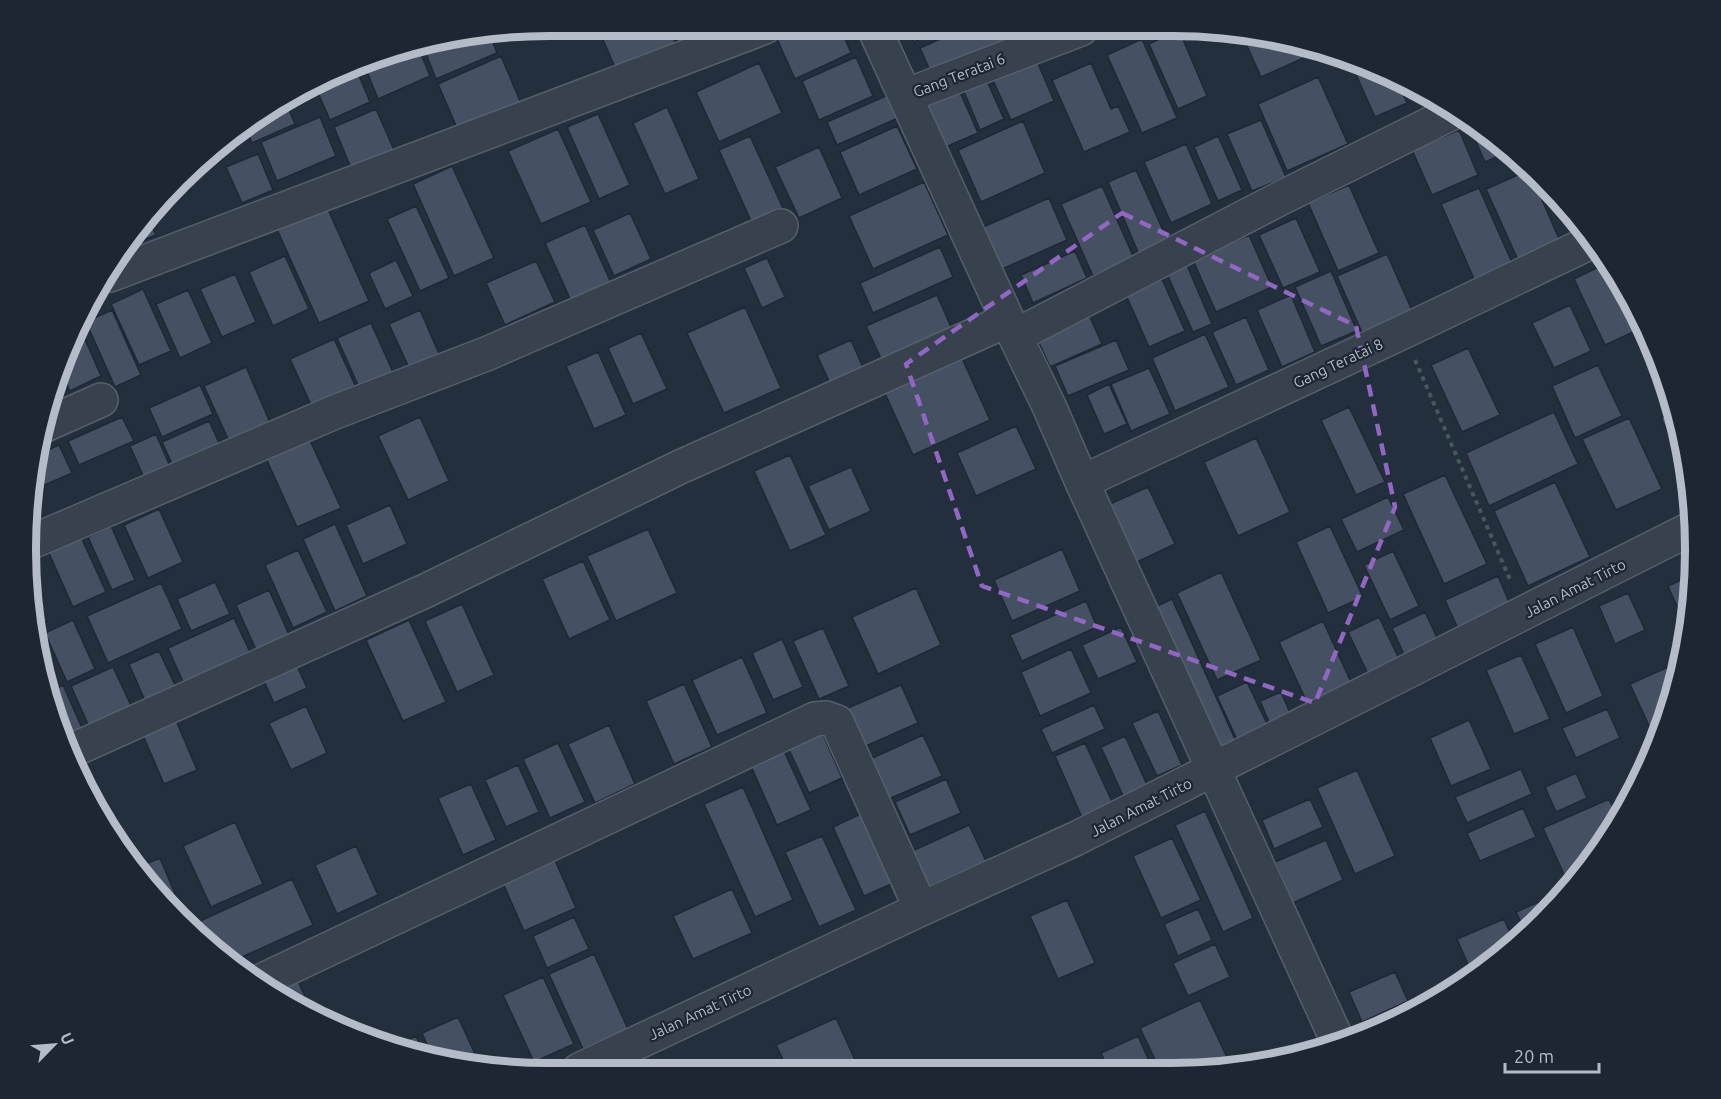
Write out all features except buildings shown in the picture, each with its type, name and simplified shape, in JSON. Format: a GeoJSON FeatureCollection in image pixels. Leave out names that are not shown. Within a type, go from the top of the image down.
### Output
{"type":"FeatureCollection","features":[{"type":"Feature","properties":{"kind":"street"},"geometry":{"type":"LineString","coordinates":[[118,272],[741,36]]}},
{"type":"Feature","properties":{"kind":"street"},"geometry":{"type":"LineString","coordinates":[[878,36],[1336,1036]]}},
{"type":"Feature","properties":{"kind":"street","name":"Gang Teratai 6"},"geometry":{"type":"LineString","coordinates":[[905,96],[1063,36]]}},
{"type":"Feature","properties":{"kind":"street"},"geometry":{"type":"LineString","coordinates":[[76,748],[424,591],[680,467],[1011,328],[1446,116]]}},
{"type":"Feature","properties":{"kind":"street"},"geometry":{"type":"LineString","coordinates":[[36,540],[335,412],[486,354],[781,226]]}},
{"type":"Feature","properties":{"kind":"street","name":"Gang Teratai 8"},"geometry":{"type":"LineString","coordinates":[[1082,483],[1585,245]]}},
{"type":"Feature","properties":{"kind":"street"},"geometry":{"type":"LineString","coordinates":[[52,422],[101,400]]}},
{"type":"Feature","properties":{"kind":"street","name":"Jalan Amat Tirto"},"geometry":{"type":"LineString","coordinates":[[594,1063],[921,909],[1076,839],[1684,532]]}},
{"type":"Feature","properties":{"kind":"street"},"geometry":{"type":"LineString","coordinates":[[267,978],[815,719],[826,718],[837,722],[921,909]]}},
{"type":"Feature","properties":{"kind":"path"},"geometry":{"type":"LineString","coordinates":[[1403,332],[1525,614]]}},
{"type":"Feature","properties":{"kind":"highlighted area"},"geometry":{"type":"Polygon","coordinates":[[[1122,213],[1356,326],[1395,507],[1315,703],[982,586],[906,364],[1122,213]]]}}]}
